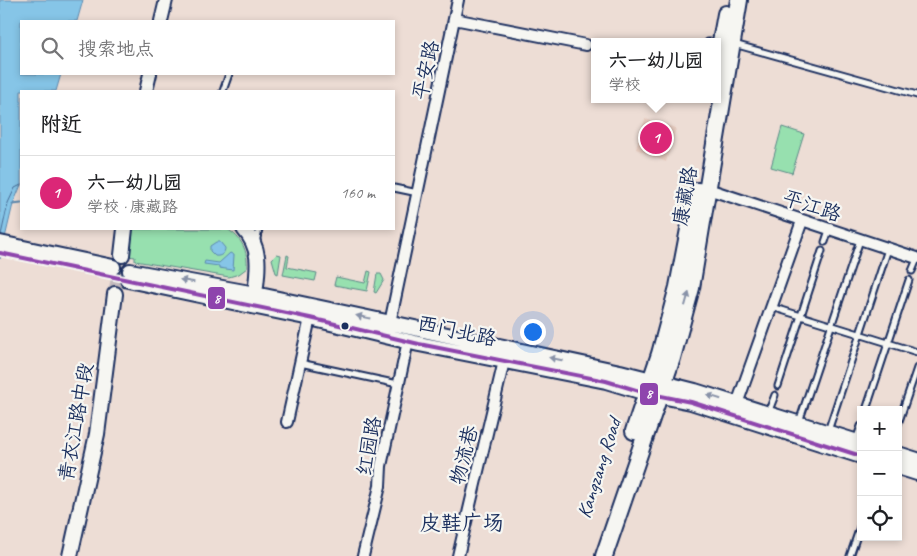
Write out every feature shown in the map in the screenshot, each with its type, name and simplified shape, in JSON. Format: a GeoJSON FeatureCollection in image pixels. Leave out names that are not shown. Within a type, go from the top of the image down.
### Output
{"type":"FeatureCollection","features":[{"type":"Feature","properties":{"kind":"main road","name":"康藏路"},"geometry":{"type":"LineString","coordinates":[[719,38],[729,0]]}},
{"type":"Feature","properties":{"kind":"main road","name":"康藏路"},"geometry":{"type":"LineString","coordinates":[[720,38],[739,0]]}},
{"type":"Feature","properties":{"kind":"main road","name":"康藏路"},"geometry":{"type":"LineString","coordinates":[[703,188],[712,103]]}},
{"type":"Feature","properties":{"kind":"main road","name":"康藏路"},"geometry":{"type":"LineString","coordinates":[[654,388],[672,358],[690,288],[712,103]]}},
{"type":"Feature","properties":{"kind":"main road"},"geometry":{"type":"LineString","coordinates":[[122,255],[124,230]]}},
{"type":"Feature","properties":{"kind":"main road"},"geometry":{"type":"LineString","coordinates":[[245,230],[256,246],[258,260],[255,294]]}},
{"type":"Feature","properties":{"kind":"main road"},"geometry":{"type":"LineString","coordinates":[[0,243],[112,272],[0,253]]}},
{"type":"Feature","properties":{"kind":"main road","name":"西门北路"},"geometry":{"type":"LineString","coordinates":[[857,442],[737,404],[654,388],[504,362],[408,342],[129,275],[255,294],[390,323],[654,388],[691,402],[857,455]]}},
{"type":"Feature","properties":{"kind":"main road","name":"青衣江路中段"},"geometry":{"type":"LineString","coordinates":[[70,556],[98,434],[115,294]]}},
{"type":"Feature","properties":{"kind":"main road","name":"Kangzang Road"},"geometry":{"type":"LineString","coordinates":[[592,556],[654,388]]}},
{"type":"Feature","properties":{"kind":"main road","name":"Kangzang Road"},"geometry":{"type":"LineString","coordinates":[[604,556],[654,388]]}},
{"type":"Feature","properties":{"kind":"main road"},"geometry":{"type":"LineString","coordinates":[[902,455],[917,460]]}},
{"type":"Feature","properties":{"kind":"main road"},"geometry":{"type":"LineString","coordinates":[[902,468],[917,473]]}},
{"type":"Feature","properties":{"kind":"street"},"geometry":{"type":"LineString","coordinates":[[161,20],[166,0]]}},
{"type":"Feature","properties":{"kind":"street","name":"平安路"},"geometry":{"type":"LineString","coordinates":[[390,323],[458,0]]}},
{"type":"Feature","properties":{"kind":"street"},"geometry":{"type":"LineString","coordinates":[[454,19],[586,45]]}},
{"type":"Feature","properties":{"kind":"street"},"geometry":{"type":"LineString","coordinates":[[146,90],[150,75]]}},
{"type":"Feature","properties":{"kind":"street","name":"平江路"},"geometry":{"type":"LineString","coordinates":[[703,188],[917,258]]}},
{"type":"Feature","properties":{"kind":"street"},"geometry":{"type":"LineString","coordinates":[[737,404],[802,221]]}},
{"type":"Feature","properties":{"kind":"street"},"geometry":{"type":"LineString","coordinates":[[287,422],[310,318]]}},
{"type":"Feature","properties":{"kind":"street","name":"红园路"},"geometry":{"type":"LineString","coordinates":[[363,556],[380,486],[381,466],[408,342]]}},
{"type":"Feature","properties":{"kind":"street","name":"物流巷"},"geometry":{"type":"LineString","coordinates":[[458,556],[504,362]]}},
{"type":"Feature","properties":{"kind":"lane"},"geometry":{"type":"LineString","coordinates":[[721,43],[917,95]]}},
{"type":"Feature","properties":{"kind":"lane"},"geometry":{"type":"LineString","coordinates":[[223,90],[229,75]]}},
{"type":"Feature","properties":{"kind":"lane"},"geometry":{"type":"LineString","coordinates":[[395,188],[418,193]]}},
{"type":"Feature","properties":{"kind":"lane"},"geometry":{"type":"LineString","coordinates":[[256,246],[260,230]]}},
{"type":"Feature","properties":{"kind":"lane"},"geometry":{"type":"LineString","coordinates":[[825,242],[828,230]]}},
{"type":"Feature","properties":{"kind":"lane"},"geometry":{"type":"LineString","coordinates":[[799,424],[860,240]]}},
{"type":"Feature","properties":{"kind":"lane"},"geometry":{"type":"LineString","coordinates":[[827,432],[889,249]]}},
{"type":"Feature","properties":{"kind":"lane"},"geometry":{"type":"LineString","coordinates":[[778,386],[822,251]]}},
{"type":"Feature","properties":{"kind":"lane"},"geometry":{"type":"LineString","coordinates":[[912,271],[917,258]]}},
{"type":"Feature","properties":{"kind":"lane"},"geometry":{"type":"LineString","coordinates":[[867,406],[909,280]]}},
{"type":"Feature","properties":{"kind":"lane"},"geometry":{"type":"LineString","coordinates":[[771,307],[917,352]]}},
{"type":"Feature","properties":{"kind":"lane"},"geometry":{"type":"LineString","coordinates":[[300,363],[399,384]]}},
{"type":"Feature","properties":{"kind":"lane"},"geometry":{"type":"LineString","coordinates":[[902,412],[917,368]]}},
{"type":"Feature","properties":{"kind":"lane"},"geometry":{"type":"LineString","coordinates":[[768,414],[775,394]]}},
{"type":"Feature","properties":{"kind":"lane"},"geometry":{"type":"LineString","coordinates":[[850,556],[857,536]]}},
{"type":"Feature","properties":{"kind":"shaded area"},"geometry":{"type":"Polygon","coordinates":[[[645,119],[676,128],[666,162],[636,149],[645,119]]]}},
{"type":"Feature","properties":{"kind":"green space"},"geometry":{"type":"Polygon","coordinates":[[[782,127],[804,134],[792,173],[771,167],[782,127]]]}},
{"type":"Feature","properties":{"kind":"green space"},"geometry":{"type":"Polygon","coordinates":[[[132,230],[228,230],[237,237],[243,246],[247,268],[239,274],[229,277],[135,261],[135,257],[128,256],[132,230]]]}},
{"type":"Feature","properties":{"kind":"green space"},"geometry":{"type":"Polygon","coordinates":[[[277,254],[281,255],[278,274],[272,259],[277,254]]]}},
{"type":"Feature","properties":{"kind":"green space"},"geometry":{"type":"Polygon","coordinates":[[[287,255],[289,256],[287,267],[317,273],[315,281],[283,275],[287,255]]]}},
{"type":"Feature","properties":{"kind":"green space"},"geometry":{"type":"Polygon","coordinates":[[[368,271],[371,272],[367,291],[334,285],[336,277],[365,283],[368,271]]]}},
{"type":"Feature","properties":{"kind":"green space"},"geometry":{"type":"Polygon","coordinates":[[[377,274],[381,274],[384,280],[376,293],[374,292],[377,274]]]}},
{"type":"Feature","properties":{"kind":"water"},"geometry":{"type":"Polygon","coordinates":[[[0,0],[83,0],[77,20],[20,20],[20,75],[61,75],[56,90],[20,90],[20,187],[13,204],[0,259],[0,0]]]}},
{"type":"Feature","properties":{"kind":"water"},"geometry":{"type":"Polygon","coordinates":[[[220,242],[225,248],[219,256],[215,256],[210,251],[210,246],[220,242]]]}},
{"type":"Feature","properties":{"kind":"water"},"geometry":{"type":"Polygon","coordinates":[[[230,253],[234,255],[233,270],[204,264],[205,261],[219,263],[230,253]]]}},
{"type":"Feature","properties":{"kind":"waterway"},"geometry":{"type":"LineString","coordinates":[[13,204],[20,203]]}},
{"type":"Feature","properties":{"kind":"tunnel"},"geometry":{"type":"LineString","coordinates":[[115,294],[122,255]]}},
{"type":"Feature","properties":{"kind":"transit line","name":"8"},"geometry":{"type":"LineString","coordinates":[[0,253],[310,318],[419,344],[606,381],[646,393],[691,402],[857,455]]}},
{"type":"Feature","properties":{"kind":"place","name":"六一幼儿园"},"geometry":{"type":"Point","coordinates":[656,138]}},
{"type":"Feature","properties":{"kind":"district","name":"皮鞋广场"},"geometry":{"type":"Point","coordinates":[462,523]}}]}
